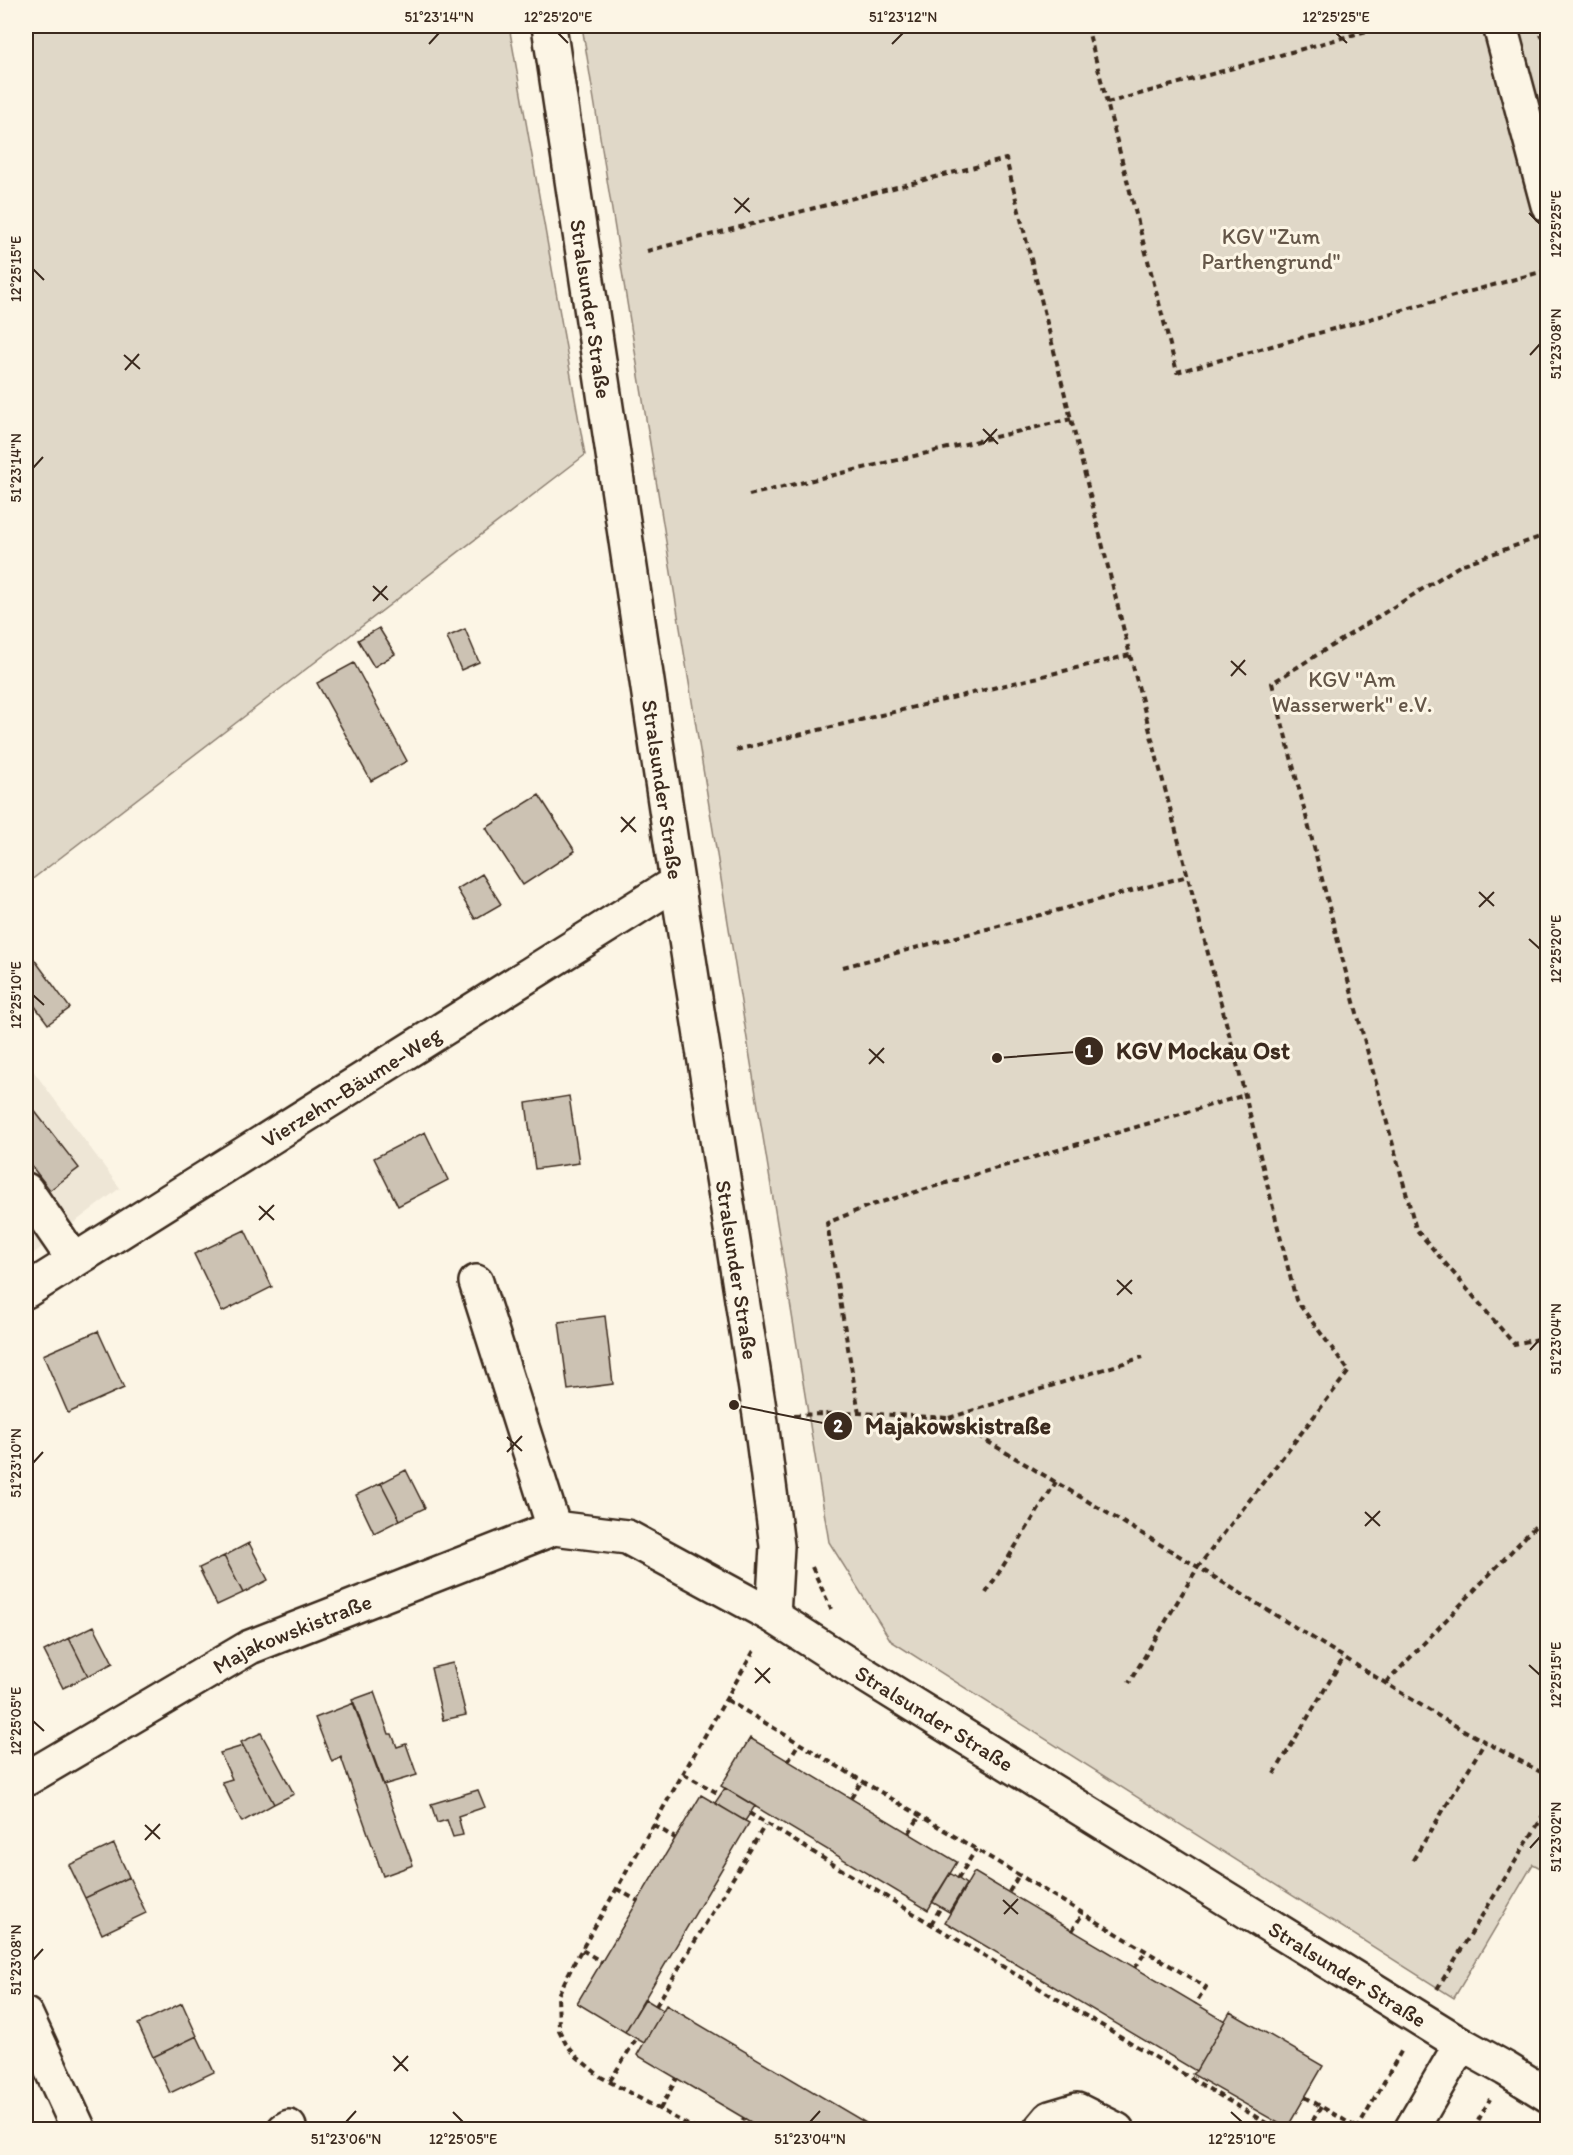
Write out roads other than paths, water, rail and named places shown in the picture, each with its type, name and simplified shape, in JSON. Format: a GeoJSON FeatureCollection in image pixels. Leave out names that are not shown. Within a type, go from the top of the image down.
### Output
{"type":"FeatureCollection","features":[{"type":"Feature","properties":{"kind":"street","name":"Stralsunder Straße"},"geometry":{"type":"LineString","coordinates":[[549,26],[677,882],[760,1415],[777,1546],[774,1616],[1419,2019],[1548,2095]]}},
{"type":"Feature","properties":{"kind":"street"},"geometry":{"type":"LineString","coordinates":[[1500,26],[1548,205]]}},
{"type":"Feature","properties":{"kind":"street","name":"Vierzehn-Bäume-Weg"},"geometry":{"type":"LineString","coordinates":[[26,1291],[677,882]]}},
{"type":"Feature","properties":{"kind":"street"},"geometry":{"type":"LineString","coordinates":[[26,1190],[74,1260]]}},
{"type":"Feature","properties":{"kind":"street"},"geometry":{"type":"LineString","coordinates":[[476,1282],[554,1528]]}},
{"type":"Feature","properties":{"kind":"street","name":"Majakowskistraße"},"geometry":{"type":"LineString","coordinates":[[26,1779],[250,1647],[554,1528],[627,1537],[774,1616]]}},
{"type":"Feature","properties":{"kind":"street"},"geometry":{"type":"LineString","coordinates":[[26,2015],[79,2130]]}},
{"type":"Feature","properties":{"kind":"street"},"geometry":{"type":"LineString","coordinates":[[1411,2130],[1461,2044]]}},
{"type":"Feature","properties":{"kind":"street"},"geometry":{"type":"LineString","coordinates":[[1040,2130],[1050,2118],[1077,2110],[1117,2130]]}},
{"type":"Feature","properties":{"kind":"place","name":"KGV Mockau Ost"},"geometry":{"type":"Point","coordinates":[997,1058]}},
{"type":"Feature","properties":{"kind":"place","name":"Majakowskistraße"},"geometry":{"type":"Point","coordinates":[734,1405]}},
{"type":"Feature","properties":{"kind":"park label","name":"KGV \"Zum Parthengrund\""},"geometry":{"type":"Point","coordinates":[1271,248]}},
{"type":"Feature","properties":{"kind":"park label","name":"KGV \"Am Wasserwerk\" e.V."},"geometry":{"type":"Point","coordinates":[1352,692]}}]}
